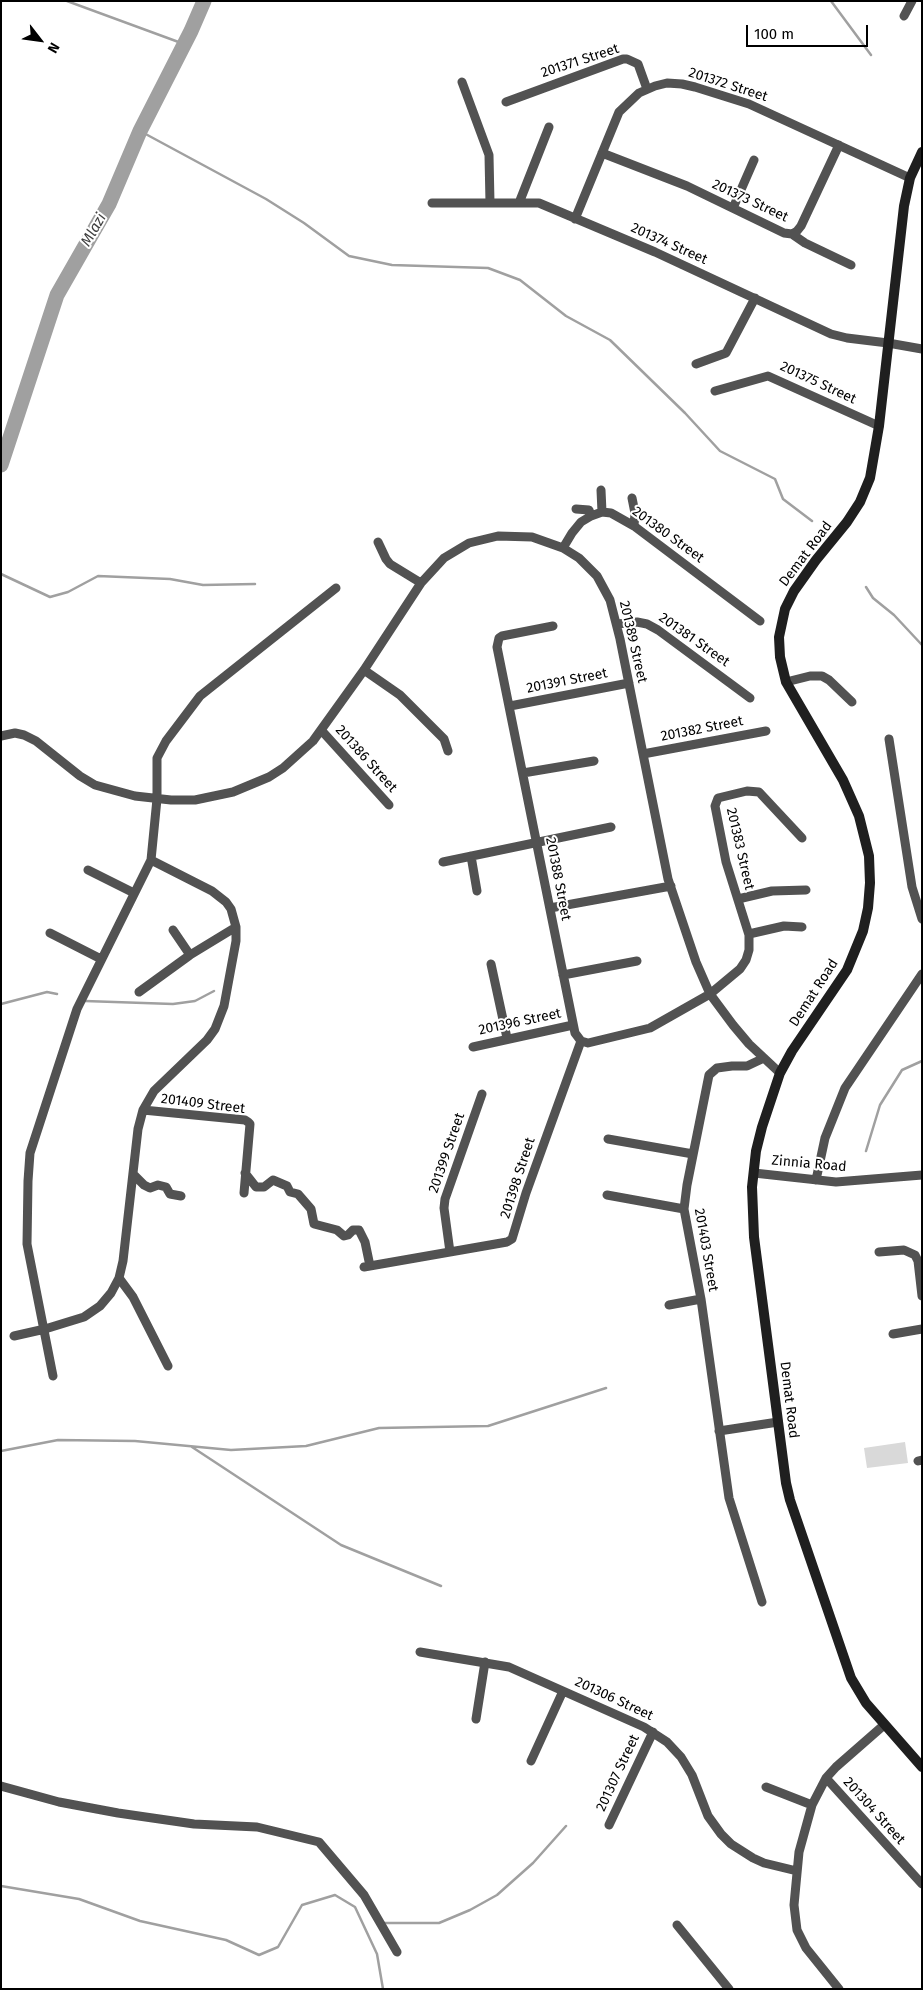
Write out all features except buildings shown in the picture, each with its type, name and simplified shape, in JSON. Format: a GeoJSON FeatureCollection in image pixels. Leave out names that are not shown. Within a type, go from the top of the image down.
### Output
{"type":"FeatureCollection","features":[{"type":"Feature","properties":{"kind":"street"},"geometry":{"type":"LineString","coordinates":[[904,16],[912,1]]}},
{"type":"Feature","properties":{"kind":"street","name":"201371 Street"},"geometry":{"type":"LineString","coordinates":[[506,102],[627,58],[638,64],[647,89]]}},
{"type":"Feature","properties":{"kind":"street"},"geometry":{"type":"LineString","coordinates":[[462,82],[489,155],[490,203]]}},
{"type":"Feature","properties":{"kind":"street","name":"201372 Street"},"geometry":{"type":"LineString","coordinates":[[576,219],[619,112],[632,98],[647,89],[667,83],[682,84],[724,95],[762,110],[910,178]]}},
{"type":"Feature","properties":{"kind":"street"},"geometry":{"type":"LineString","coordinates":[[519,203],[549,127]]}},
{"type":"Feature","properties":{"kind":"street","name":"201373 Street"},"geometry":{"type":"LineString","coordinates":[[602,153],[682,184],[784,233],[792,234],[797,232],[801,226],[839,145]]}},
{"type":"Feature","properties":{"kind":"street","name":"Demat Road"},"geometry":{"type":"LineString","coordinates":[[922,152],[910,178],[904,206],[873,469],[860,502],[847,522],[801,579],[785,609],[781,624],[779,648],[786,682],[856,806],[869,856],[870,883],[863,931],[847,970],[792,1051],[780,1073],[762,1127],[752,1195],[754,1237],[786,1483],[790,1500],[845,1662],[859,1693],[884,1725],[922,1767]]}},
{"type":"Feature","properties":{"kind":"street"},"geometry":{"type":"LineString","coordinates":[[733,208],[754,160]]}},
{"type":"Feature","properties":{"kind":"street","name":"201374 Street"},"geometry":{"type":"LineString","coordinates":[[432,203],[539,203],[650,250],[838,336],[922,349]]}},
{"type":"Feature","properties":{"kind":"street"},"geometry":{"type":"LineString","coordinates":[[792,234],[805,244],[851,265]]}},
{"type":"Feature","properties":{"kind":"street"},"geometry":{"type":"LineString","coordinates":[[696,364],[726,353],[755,298]]}},
{"type":"Feature","properties":{"kind":"street","name":"201375 Street"},"geometry":{"type":"LineString","coordinates":[[715,391],[768,376],[879,426]]}},
{"type":"Feature","properties":{"kind":"street"},"geometry":{"type":"LineString","coordinates":[[563,548],[581,522],[602,512],[601,490]]}},
{"type":"Feature","properties":{"kind":"street"},"geometry":{"type":"LineString","coordinates":[[632,498],[635,513],[634,526]]}},
{"type":"Feature","properties":{"kind":"street"},"geometry":{"type":"LineString","coordinates":[[576,509],[589,510],[591,516]]}},
{"type":"Feature","properties":{"kind":"street","name":"201380 Street"},"geometry":{"type":"LineString","coordinates":[[602,512],[620,517],[634,526],[760,621]]}},
{"type":"Feature","properties":{"kind":"street","name":"201389 Street"},"geometry":{"type":"LineString","coordinates":[[1,736],[15,733],[36,741],[80,776],[95,784],[135,796],[157,799],[195,800],[217,797],[250,786],[283,768],[298,756],[322,731],[421,583],[444,558],[481,538],[498,536],[532,537],[563,548],[579,558],[597,576],[610,600],[617,624],[670,886],[696,962],[710,994],[740,1035],[780,1073]]}},
{"type":"Feature","properties":{"kind":"street"},"geometry":{"type":"LineString","coordinates":[[378,542],[390,564],[421,583]]}},
{"type":"Feature","properties":{"kind":"street"},"geometry":{"type":"LineString","coordinates":[[53,1376],[27,1244],[30,1153],[77,1009],[151,860],[157,799],[156,769],[159,753],[195,702],[267,641],[336,588]]}},
{"type":"Feature","properties":{"kind":"street","name":"201381 Street"},"geometry":{"type":"LineString","coordinates":[[617,624],[637,622],[647,624],[658,630],[750,698]]}},
{"type":"Feature","properties":{"kind":"street","name":"201388 Street"},"geometry":{"type":"LineString","coordinates":[[554,626],[499,638],[497,647],[573,1025],[575,1033],[581,1041]]}},
{"type":"Feature","properties":{"kind":"street"},"geometry":{"type":"LineString","coordinates":[[364,670],[400,695],[444,739],[448,750]]}},
{"type":"Feature","properties":{"kind":"street"},"geometry":{"type":"LineString","coordinates":[[786,682],[810,676],[822,676],[829,680],[852,702]]}},
{"type":"Feature","properties":{"kind":"street","name":"201391 Street"},"geometry":{"type":"LineString","coordinates":[[510,706],[629,683]]}},
{"type":"Feature","properties":{"kind":"street","name":"201386 Street"},"geometry":{"type":"LineString","coordinates":[[322,731],[389,805]]}},
{"type":"Feature","properties":{"kind":"street","name":"201382 Street"},"geometry":{"type":"LineString","coordinates":[[643,754],[766,731]]}},
{"type":"Feature","properties":{"kind":"street"},"geometry":{"type":"LineString","coordinates":[[889,739],[912,888],[922,919]]}},
{"type":"Feature","properties":{"kind":"street"},"geometry":{"type":"LineString","coordinates":[[523,773],[594,761]]}},
{"type":"Feature","properties":{"kind":"street","name":"201383 Street"},"geometry":{"type":"LineString","coordinates":[[710,994],[740,969],[749,950],[749,934],[726,862],[715,806],[718,798],[747,791],[759,792],[802,838]]}},
{"type":"Feature","properties":{"kind":"street"},"geometry":{"type":"LineString","coordinates":[[444,862],[611,827]]}},
{"type":"Feature","properties":{"kind":"street"},"geometry":{"type":"LineString","coordinates":[[471,856],[477,891]]}},
{"type":"Feature","properties":{"kind":"street"},"geometry":{"type":"LineString","coordinates":[[14,1336],[84,1317],[107,1299],[119,1278],[124,1261],[138,1130],[143,1110],[154,1091],[207,1040],[215,1029],[224,1006],[236,941],[236,927],[231,909],[218,895],[151,860]]}},
{"type":"Feature","properties":{"kind":"street"},"geometry":{"type":"LineString","coordinates":[[88,870],[134,893]]}},
{"type":"Feature","properties":{"kind":"street"},"geometry":{"type":"LineString","coordinates":[[550,908],[670,886]]}},
{"type":"Feature","properties":{"kind":"street"},"geometry":{"type":"LineString","coordinates":[[738,899],[772,891],[806,890]]}},
{"type":"Feature","properties":{"kind":"street"},"geometry":{"type":"LineString","coordinates":[[139,992],[190,955],[236,927]]}},
{"type":"Feature","properties":{"kind":"street"},"geometry":{"type":"LineString","coordinates":[[749,934],[777,927],[802,927]]}},
{"type":"Feature","properties":{"kind":"street"},"geometry":{"type":"LineString","coordinates":[[173,930],[190,955]]}},
{"type":"Feature","properties":{"kind":"street"},"geometry":{"type":"LineString","coordinates":[[50,933],[101,959]]}},
{"type":"Feature","properties":{"kind":"street"},"geometry":{"type":"LineString","coordinates":[[563,975],[637,961]]}},
{"type":"Feature","properties":{"kind":"street"},"geometry":{"type":"LineString","coordinates":[[492,964],[507,1038]]}},
{"type":"Feature","properties":{"kind":"street"},"geometry":{"type":"LineString","coordinates":[[816,1180],[825,1138],[845,1088],[922,974]]}},
{"type":"Feature","properties":{"kind":"street"},"geometry":{"type":"LineString","coordinates":[[581,1041],[588,1043],[650,1028],[710,994]]}},
{"type":"Feature","properties":{"kind":"street","name":"201396 Street"},"geometry":{"type":"LineString","coordinates":[[473,1046],[573,1025]]}},
{"type":"Feature","properties":{"kind":"street","name":"201398 Street"},"geometry":{"type":"LineString","coordinates":[[245,1173],[256,1188],[264,1187],[273,1180],[287,1186],[290,1192],[298,1194],[311,1209],[314,1224],[338,1230],[344,1236],[353,1230],[359,1230],[365,1242],[367,1266],[507,1242],[512,1239],[529,1184],[581,1041]]}},
{"type":"Feature","properties":{"kind":"street","name":"201403 Street"},"geometry":{"type":"LineString","coordinates":[[762,1602],[729,1498],[701,1299],[684,1209],[709,1075],[717,1068],[747,1066],[764,1058]]}},
{"type":"Feature","properties":{"kind":"street","name":"201399 Street"},"geometry":{"type":"LineString","coordinates":[[450,1252],[444,1208],[445,1199],[482,1094]]}},
{"type":"Feature","properties":{"kind":"street","name":"201409 Street"},"geometry":{"type":"LineString","coordinates":[[143,1110],[245,1120],[248,1122],[250,1124],[244,1193]]}},
{"type":"Feature","properties":{"kind":"street"},"geometry":{"type":"LineString","coordinates":[[608,1139],[694,1154]]}},
{"type":"Feature","properties":{"kind":"street","name":"Zinnia Road"},"geometry":{"type":"LineString","coordinates":[[754,1173],[816,1180],[855,1181],[922,1175]]}},
{"type":"Feature","properties":{"kind":"street"},"geometry":{"type":"LineString","coordinates":[[133,1174],[150,1188],[158,1185],[166,1187],[170,1194],[181,1196]]}},
{"type":"Feature","properties":{"kind":"street"},"geometry":{"type":"LineString","coordinates":[[607,1195],[684,1209]]}},
{"type":"Feature","properties":{"kind":"street"},"geometry":{"type":"LineString","coordinates":[[878,1252],[904,1250],[916,1255],[922,1296]]}},
{"type":"Feature","properties":{"kind":"street"},"geometry":{"type":"LineString","coordinates":[[119,1278],[133,1297],[168,1366]]}},
{"type":"Feature","properties":{"kind":"street"},"geometry":{"type":"LineString","coordinates":[[669,1305],[701,1299]]}},
{"type":"Feature","properties":{"kind":"street"},"geometry":{"type":"LineString","coordinates":[[893,1334],[922,1329]]}},
{"type":"Feature","properties":{"kind":"street"},"geometry":{"type":"LineString","coordinates":[[719,1431],[778,1422]]}},
{"type":"Feature","properties":{"kind":"street","name":"201306 Street"},"geometry":{"type":"LineString","coordinates":[[420,1652],[509,1667],[653,1732],[667,1742],[681,1757],[692,1775],[708,1816],[721,1834],[741,1851],[753,1858],[797,1871]]}},
{"type":"Feature","properties":{"kind":"street"},"geometry":{"type":"LineString","coordinates":[[476,1719],[485,1662]]}},
{"type":"Feature","properties":{"kind":"street"},"geometry":{"type":"LineString","coordinates":[[531,1761],[563,1691]]}},
{"type":"Feature","properties":{"kind":"street"},"geometry":{"type":"LineString","coordinates":[[839,1989],[806,1948],[797,1930],[794,1905],[799,1852],[812,1805],[826,1778],[884,1725]]}},
{"type":"Feature","properties":{"kind":"street","name":"201307 Street"},"geometry":{"type":"LineString","coordinates":[[609,1825],[653,1732]]}},
{"type":"Feature","properties":{"kind":"street","name":"201304 Street"},"geometry":{"type":"LineString","coordinates":[[826,1778],[922,1884]]}},
{"type":"Feature","properties":{"kind":"street"},"geometry":{"type":"LineString","coordinates":[[1,1786],[59,1802],[194,1824],[257,1827],[319,1842],[364,1895],[397,1952]]}},
{"type":"Feature","properties":{"kind":"street"},"geometry":{"type":"LineString","coordinates":[[766,1787],[812,1805]]}},
{"type":"Feature","properties":{"kind":"street"},"geometry":{"type":"LineString","coordinates":[[676,1925],[729,1989]]}},
{"type":"Feature","properties":{"kind":"shaded area"},"geometry":{"type":"Polygon","coordinates":[[[905,1442],[908,1463],[867,1468],[864,1448],[905,1442]]]}},
{"type":"Feature","properties":{"kind":"waterway"},"geometry":{"type":"LineString","coordinates":[[67,1],[184,44]]}},
{"type":"Feature","properties":{"kind":"waterway","name":"Mlazi"},"geometry":{"type":"LineString","coordinates":[[1,465],[57,295],[109,204],[140,131],[191,31],[204,1]]}},
{"type":"Feature","properties":{"kind":"waterway"},"geometry":{"type":"LineString","coordinates":[[831,1],[871,55]]}},
{"type":"Feature","properties":{"kind":"waterway"},"geometry":{"type":"LineString","coordinates":[[140,131],[266,199],[304,223],[349,256],[392,265],[488,268],[520,280],[566,316],[610,340],[685,413],[720,451],[775,479],[783,499],[812,521]]}},
{"type":"Feature","properties":{"kind":"waterway"},"geometry":{"type":"LineString","coordinates":[[1,574],[50,597],[68,592],[98,576],[170,579],[203,585],[255,584]]}},
{"type":"Feature","properties":{"kind":"waterway"},"geometry":{"type":"LineString","coordinates":[[866,587],[873,598],[894,615],[922,645]]}},
{"type":"Feature","properties":{"kind":"waterway"},"geometry":{"type":"LineString","coordinates":[[85,1001],[173,1004],[195,1001],[214,991]]}},
{"type":"Feature","properties":{"kind":"waterway"},"geometry":{"type":"LineString","coordinates":[[1,1004],[47,992],[57,994]]}},
{"type":"Feature","properties":{"kind":"waterway"},"geometry":{"type":"LineString","coordinates":[[866,1151],[880,1105],[902,1070],[922,1061]]}},
{"type":"Feature","properties":{"kind":"waterway"},"geometry":{"type":"LineString","coordinates":[[1,1451],[58,1440],[135,1441],[231,1450],[306,1446],[379,1428],[488,1426],[606,1388]]}},
{"type":"Feature","properties":{"kind":"waterway"},"geometry":{"type":"LineString","coordinates":[[192,1447],[341,1545],[441,1586]]}},
{"type":"Feature","properties":{"kind":"waterway"},"geometry":{"type":"LineString","coordinates":[[382,1923],[439,1923],[470,1910],[497,1895],[533,1863],[566,1826]]}},
{"type":"Feature","properties":{"kind":"waterway"},"geometry":{"type":"LineString","coordinates":[[1,1886],[79,1899],[140,1921],[226,1940],[259,1955],[278,1947],[302,1905],[335,1895],[355,1907],[377,1954],[383,1989]]}}]}
